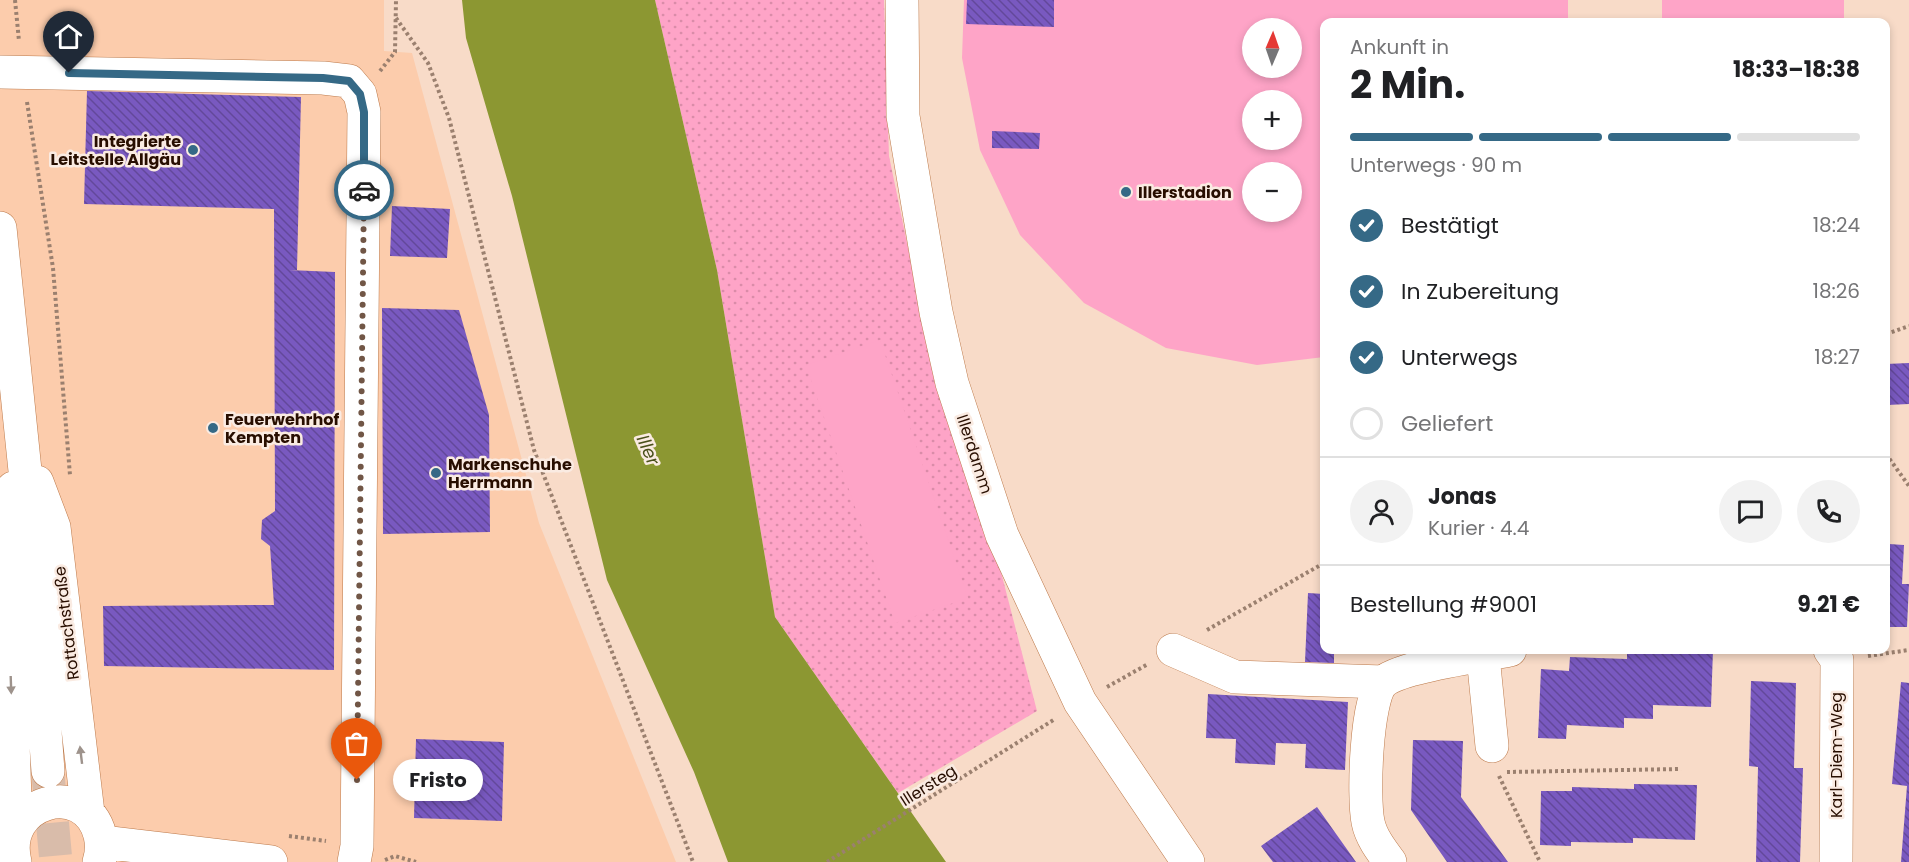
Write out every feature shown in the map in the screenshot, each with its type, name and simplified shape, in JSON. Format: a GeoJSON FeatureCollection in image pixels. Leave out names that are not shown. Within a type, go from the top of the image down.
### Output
{"type":"FeatureCollection","features":[{"type":"Feature","properties":{"kind":"street","name":"Illerdamm"},"geometry":{"type":"LineString","coordinates":[[902,0],[903,116],[936,312],[952,383],[995,513],[1011,556],[1080,702],[1188,862]]}},
{"type":"Feature","properties":{"kind":"street"},"geometry":{"type":"LineString","coordinates":[[11,72],[323,78],[349,81],[360,94],[364,112],[357,846],[354,862]]}},
{"type":"Feature","properties":{"kind":"street","name":"Rottachstraße"},"geometry":{"type":"LineString","coordinates":[[0,228],[27,490],[48,771]]}},
{"type":"Feature","properties":{"kind":"street","name":"Rottachstraße"},"geometry":{"type":"LineString","coordinates":[[20,438],[54,527],[88,813],[98,828],[100,852]]}},
{"type":"Feature","properties":{"kind":"street","name":"Rottachstraße"},"geometry":{"type":"LineString","coordinates":[[11,850],[6,540],[20,438]]}},
{"type":"Feature","properties":{"kind":"street"},"geometry":{"type":"LineString","coordinates":[[1173,650],[1235,677],[1383,682],[1406,670],[1475,654],[1492,746]]}},
{"type":"Feature","properties":{"kind":"street","name":"Karl-Diem-Weg"},"geometry":{"type":"LineString","coordinates":[[1834,655],[1836,862]]}},
{"type":"Feature","properties":{"kind":"street"},"geometry":{"type":"LineString","coordinates":[[1383,682],[1373,698],[1364,793],[1368,824],[1377,844],[1390,862]]}},
{"type":"Feature","properties":{"kind":"street"},"geometry":{"type":"LineString","coordinates":[[11,850],[28,812],[47,803],[71,804],[88,813]]}},
{"type":"Feature","properties":{"kind":"street"},"geometry":{"type":"LineString","coordinates":[[100,852],[270,862]]}},
{"type":"Feature","properties":{"kind":"path"},"geometry":{"type":"LineString","coordinates":[[15,0],[11,72],[53,268],[70,479]]}},
{"type":"Feature","properties":{"kind":"path"},"geometry":{"type":"LineString","coordinates":[[360,94],[395,52],[396,0]]}},
{"type":"Feature","properties":{"kind":"path"},"geometry":{"type":"LineString","coordinates":[[396,18],[428,63],[449,118],[534,450],[693,862]]}},
{"type":"Feature","properties":{"kind":"path"},"geometry":{"type":"LineString","coordinates":[[1890,333],[1909,326]]}},
{"type":"Feature","properties":{"kind":"path"},"geometry":{"type":"LineString","coordinates":[[1890,460],[1909,486]]}},
{"type":"Feature","properties":{"kind":"path"},"geometry":{"type":"LineString","coordinates":[[1890,651],[1909,650]]}},
{"type":"Feature","properties":{"kind":"path"},"geometry":{"type":"LineString","coordinates":[[1834,655],[1849,654]]}},
{"type":"Feature","properties":{"kind":"path","name":"Illersteg"},"geometry":{"type":"LineString","coordinates":[[827,862],[1042,728]]}},
{"type":"Feature","properties":{"kind":"path"},"geometry":{"type":"LineString","coordinates":[[1540,862],[1497,773],[1681,769]]}},
{"type":"Feature","properties":{"kind":"path"},"geometry":{"type":"LineString","coordinates":[[380,862],[395,856],[416,862]]}},
{"type":"Feature","properties":{"kind":"shaded area"},"geometry":{"type":"Polygon","coordinates":[[[0,0],[384,0],[384,51],[412,53],[539,523],[676,862],[0,862],[0,0]]]}},
{"type":"Feature","properties":{"kind":"shaded area"},"geometry":{"type":"Polygon","coordinates":[[[655,0],[884,0],[889,156],[919,301],[952,383],[1037,711],[898,793],[775,617],[717,270],[655,0]]]}},
{"type":"Feature","properties":{"kind":"shaded area","name":"Illerstadion"},"geometry":{"type":"Polygon","coordinates":[[[964,0],[1568,0],[1568,18],[1320,18],[1320,357],[1257,365],[1166,348],[1084,303],[1020,235],[980,150],[962,58],[964,0]]]}},
{"type":"Feature","properties":{"kind":"shaded area"},"geometry":{"type":"Polygon","coordinates":[[[1662,0],[1844,0],[1844,18],[1662,18],[1662,0]]]}},
{"type":"Feature","properties":{"kind":"shaded area"},"geometry":{"type":"Polygon","coordinates":[[[880,340],[968,598],[895,623],[806,365],[880,340]]]}},
{"type":"Feature","properties":{"kind":"water","name":"Iller"},"geometry":{"type":"Polygon","coordinates":[[[462,0],[655,0],[717,270],[775,617],[946,862],[728,862],[694,772],[607,580],[512,196],[466,38],[462,0]]]}},
{"type":"Feature","properties":{"kind":"building"},"geometry":{"type":"Polygon","coordinates":[[[967,0],[1054,0],[1054,27],[966,24],[967,0]]]}},
{"type":"Feature","properties":{"kind":"building"},"geometry":{"type":"Polygon","coordinates":[[[87,91],[301,97],[297,270],[289,270],[335,272],[334,670],[104,666],[103,606],[274,605],[270,546],[261,539],[262,520],[275,511],[274,209],[84,204],[87,91]]]}},
{"type":"Feature","properties":{"kind":"building"},"geometry":{"type":"Polygon","coordinates":[[[992,131],[1040,133],[1039,149],[992,148],[992,131]]]}},
{"type":"Feature","properties":{"kind":"building"},"geometry":{"type":"Polygon","coordinates":[[[392,206],[450,209],[447,258],[390,256],[392,206]]]}},
{"type":"Feature","properties":{"kind":"building","name":"Markenschuhe Herrmann"},"geometry":{"type":"Polygon","coordinates":[[[382,308],[459,310],[489,415],[490,532],[383,534],[382,308]]]}},
{"type":"Feature","properties":{"kind":"building"},"geometry":{"type":"Polygon","coordinates":[[[1909,363],[1909,404],[1890,405],[1890,364],[1909,363]]]}},
{"type":"Feature","properties":{"kind":"building"},"geometry":{"type":"Polygon","coordinates":[[[1890,544],[1904,545],[1902,584],[1909,584],[1907,627],[1890,627],[1890,544]]]}},
{"type":"Feature","properties":{"kind":"building"},"geometry":{"type":"Polygon","coordinates":[[[1308,593],[1320,594],[1320,654],[1334,654],[1334,663],[1305,662],[1308,593]]]}},
{"type":"Feature","properties":{"kind":"building"},"geometry":{"type":"Polygon","coordinates":[[[1627,654],[1713,654],[1711,707],[1653,705],[1653,719],[1624,718],[1624,728],[1567,725],[1566,739],[1538,738],[1541,669],[1569,671],[1570,657],[1627,659],[1627,654]]]}},
{"type":"Feature","properties":{"kind":"building"},"geometry":{"type":"Polygon","coordinates":[[[1751,681],[1796,683],[1794,768],[1803,768],[1800,862],[1756,862],[1758,767],[1749,766],[1751,681]]]}},
{"type":"Feature","properties":{"kind":"building"},"geometry":{"type":"Polygon","coordinates":[[[1901,682],[1909,683],[1909,862],[1901,862],[1907,786],[1892,784],[1901,682]]]}},
{"type":"Feature","properties":{"kind":"building"},"geometry":{"type":"Polygon","coordinates":[[[1208,694],[1348,702],[1345,770],[1305,768],[1306,744],[1276,743],[1275,765],[1235,763],[1236,739],[1206,738],[1208,694]]]}},
{"type":"Feature","properties":{"kind":"building"},"geometry":{"type":"Polygon","coordinates":[[[416,739],[504,742],[502,821],[414,818],[416,739]]]}},
{"type":"Feature","properties":{"kind":"building"},"geometry":{"type":"Polygon","coordinates":[[[1413,740],[1463,741],[1461,797],[1508,862],[1447,862],[1411,810],[1413,740]]]}},
{"type":"Feature","properties":{"kind":"building"},"geometry":{"type":"Polygon","coordinates":[[[1634,784],[1697,785],[1695,840],[1633,838],[1633,843],[1571,842],[1571,846],[1540,845],[1541,791],[1572,791],[1572,787],[1634,789],[1634,784]]]}},
{"type":"Feature","properties":{"kind":"building"},"geometry":{"type":"Polygon","coordinates":[[[1317,807],[1356,862],[1273,862],[1261,846],[1317,807]]]}},
{"type":"Feature","properties":{"kind":"tunnel"},"geometry":{"type":"LineString","coordinates":[[48,774],[56,862]]}},
{"type":"Feature","properties":{"kind":"way so far"},"geometry":{"type":"LineString","coordinates":[[357,780],[364,190]]}},
{"type":"Feature","properties":{"kind":"place","name":"Integrierte Leitstelle Allgäu"},"geometry":{"type":"Point","coordinates":[193,150]}},
{"type":"Feature","properties":{"kind":"place","name":"Illerstadion"},"geometry":{"type":"Point","coordinates":[1126,192]}},
{"type":"Feature","properties":{"kind":"place","name":"Feuerwehrhof Kempten"},"geometry":{"type":"Point","coordinates":[213,428]}},
{"type":"Feature","properties":{"kind":"place","name":"Markenschuhe Herrmann"},"geometry":{"type":"Point","coordinates":[436,473]}},
{"type":"Feature","properties":{"kind":"place","name":"Fristo"},"geometry":{"type":"Point","coordinates":[357,780]}},
{"type":"Feature","properties":{"kind":"route"},"geometry":{"type":"LineString","coordinates":[[69,73],[262,76],[349,81],[360,94],[364,112],[364,190]]}}]}
